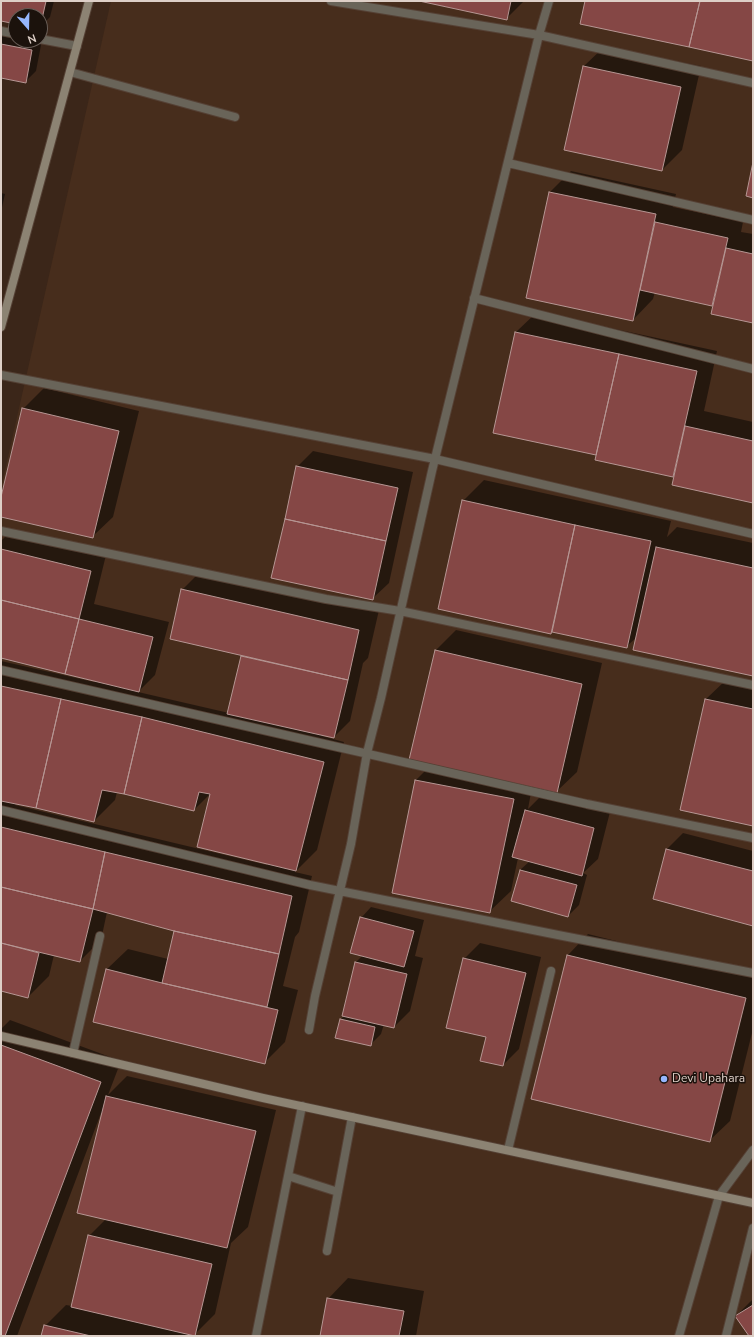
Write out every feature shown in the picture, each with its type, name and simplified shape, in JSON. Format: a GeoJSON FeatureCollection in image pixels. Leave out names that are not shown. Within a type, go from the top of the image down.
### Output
{"type":"FeatureCollection","features":[{"type":"Feature","properties":{"kind":"main road"},"geometry":{"type":"LineString","coordinates":[[1,324],[89,1]]}},
{"type":"Feature","properties":{"kind":"main road"},"geometry":{"type":"LineString","coordinates":[[1,1036],[302,1106],[753,1203]]}},
{"type":"Feature","properties":{"kind":"street"},"geometry":{"type":"LineString","coordinates":[[331,1],[539,35],[753,83]]}},
{"type":"Feature","properties":{"kind":"street"},"geometry":{"type":"LineString","coordinates":[[308,1030],[351,844],[367,753],[435,459],[539,35],[549,1]]}},
{"type":"Feature","properties":{"kind":"street"},"geometry":{"type":"LineString","coordinates":[[48,41],[77,46]]}},
{"type":"Feature","properties":{"kind":"street"},"geometry":{"type":"LineString","coordinates":[[70,72],[235,117]]}},
{"type":"Feature","properties":{"kind":"street"},"geometry":{"type":"LineString","coordinates":[[508,163],[753,220]]}},
{"type":"Feature","properties":{"kind":"street"},"geometry":{"type":"LineString","coordinates":[[474,298],[753,369]]}},
{"type":"Feature","properties":{"kind":"street"},"geometry":{"type":"LineString","coordinates":[[1,375],[435,459],[753,534]]}},
{"type":"Feature","properties":{"kind":"street"},"geometry":{"type":"LineString","coordinates":[[1,531],[326,599],[400,611],[753,685]]}},
{"type":"Feature","properties":{"kind":"street"},"geometry":{"type":"LineString","coordinates":[[1,670],[587,804],[753,838]]}},
{"type":"Feature","properties":{"kind":"street"},"geometry":{"type":"LineString","coordinates":[[1,810],[302,883],[558,936],[753,973]]}},
{"type":"Feature","properties":{"kind":"street"},"geometry":{"type":"LineString","coordinates":[[73,1053],[100,936]]}},
{"type":"Feature","properties":{"kind":"street"},"geometry":{"type":"LineString","coordinates":[[508,1150],[551,971]]}},
{"type":"Feature","properties":{"kind":"street"},"geometry":{"type":"LineString","coordinates":[[256,1336],[302,1106]]}},
{"type":"Feature","properties":{"kind":"street"},"geometry":{"type":"LineString","coordinates":[[327,1251],[352,1117]]}},
{"type":"Feature","properties":{"kind":"street"},"geometry":{"type":"LineString","coordinates":[[679,1336],[718,1196],[753,1150]]}},
{"type":"Feature","properties":{"kind":"street"},"geometry":{"type":"LineString","coordinates":[[288,1176],[338,1192]]}},
{"type":"Feature","properties":{"kind":"street"},"geometry":{"type":"LineString","coordinates":[[726,1336],[753,1228]]}},
{"type":"Feature","properties":{"kind":"shaded area"},"geometry":{"type":"Polygon","coordinates":[[[111,1],[753,1],[753,1336],[1,1336],[1,488],[111,1]]]}},
{"type":"Feature","properties":{"kind":"building"},"geometry":{"type":"Polygon","coordinates":[[[1,1],[46,1],[44,8],[8,8],[8,22],[1,21],[1,1]]]}},
{"type":"Feature","properties":{"kind":"building"},"geometry":{"type":"Polygon","coordinates":[[[419,1],[511,1],[507,20],[419,1]]]}},
{"type":"Feature","properties":{"kind":"building"},"geometry":{"type":"Polygon","coordinates":[[[585,1],[700,1],[689,47],[580,24],[585,1]]]}},
{"type":"Feature","properties":{"kind":"building"},"geometry":{"type":"Polygon","coordinates":[[[700,1],[753,1],[753,61],[689,47],[700,1]]]}},
{"type":"Feature","properties":{"kind":"building"},"geometry":{"type":"Polygon","coordinates":[[[1,44],[8,45],[8,48],[32,50],[26,83],[1,78],[1,44]]]}},
{"type":"Feature","properties":{"kind":"building"},"geometry":{"type":"Polygon","coordinates":[[[583,66],[681,87],[662,171],[564,150],[583,66]]]}},
{"type":"Feature","properties":{"kind":"building"},"geometry":{"type":"Polygon","coordinates":[[[753,162],[753,198],[746,196],[753,162]]]}},
{"type":"Feature","properties":{"kind":"building"},"geometry":{"type":"Polygon","coordinates":[[[549,192],[656,214],[633,321],[526,298],[549,192]]]}},
{"type":"Feature","properties":{"kind":"building"},"geometry":{"type":"Polygon","coordinates":[[[655,222],[728,238],[712,306],[640,290],[655,222]]]}},
{"type":"Feature","properties":{"kind":"building"},"geometry":{"type":"Polygon","coordinates":[[[726,248],[753,254],[753,323],[711,314],[726,248]]]}},
{"type":"Feature","properties":{"kind":"building"},"geometry":{"type":"Polygon","coordinates":[[[515,332],[619,354],[596,455],[493,433],[515,332]]]}},
{"type":"Feature","properties":{"kind":"building"},"geometry":{"type":"Polygon","coordinates":[[[619,354],[697,371],[673,477],[595,460],[619,354]]]}},
{"type":"Feature","properties":{"kind":"building"},"geometry":{"type":"Polygon","coordinates":[[[22,408],[119,431],[93,538],[1,517],[1,497],[22,408]]]}},
{"type":"Feature","properties":{"kind":"building"},"geometry":{"type":"Polygon","coordinates":[[[685,426],[753,441],[753,503],[672,485],[685,426]]]}},
{"type":"Feature","properties":{"kind":"building"},"geometry":{"type":"Polygon","coordinates":[[[296,466],[398,488],[386,541],[285,519],[296,466]]]}},
{"type":"Feature","properties":{"kind":"building"},"geometry":{"type":"Polygon","coordinates":[[[462,500],[575,525],[551,634],[438,609],[462,500]]]}},
{"type":"Feature","properties":{"kind":"building"},"geometry":{"type":"Polygon","coordinates":[[[285,519],[386,541],[373,600],[271,578],[285,519]]]}},
{"type":"Feature","properties":{"kind":"building"},"geometry":{"type":"Polygon","coordinates":[[[575,525],[651,541],[627,648],[552,632],[575,525]]]}},
{"type":"Feature","properties":{"kind":"building"},"geometry":{"type":"Polygon","coordinates":[[[656,547],[753,568],[753,676],[633,650],[656,547]]]}},
{"type":"Feature","properties":{"kind":"building"},"geometry":{"type":"Polygon","coordinates":[[[1,549],[91,571],[79,619],[1,600],[1,549]]]}},
{"type":"Feature","properties":{"kind":"building"},"geometry":{"type":"Polygon","coordinates":[[[181,589],[359,630],[348,680],[170,639],[181,589]]]}},
{"type":"Feature","properties":{"kind":"building"},"geometry":{"type":"Polygon","coordinates":[[[1,600],[79,619],[65,674],[1,658],[1,600]]]}},
{"type":"Feature","properties":{"kind":"building"},"geometry":{"type":"Polygon","coordinates":[[[79,619],[153,637],[139,692],[65,674],[79,619]]]}},
{"type":"Feature","properties":{"kind":"building"},"geometry":{"type":"Polygon","coordinates":[[[435,650],[582,684],[557,793],[409,760],[435,650]]]}},
{"type":"Feature","properties":{"kind":"building"},"geometry":{"type":"Polygon","coordinates":[[[241,656],[348,680],[334,738],[227,714],[241,656]]]}},
{"type":"Feature","properties":{"kind":"building"},"geometry":{"type":"Polygon","coordinates":[[[1,686],[61,699],[36,808],[1,801],[1,686]]]}},
{"type":"Feature","properties":{"kind":"building"},"geometry":{"type":"Polygon","coordinates":[[[61,699],[142,717],[124,794],[102,790],[94,822],[36,808],[61,699]]]}},
{"type":"Feature","properties":{"kind":"building"},"geometry":{"type":"Polygon","coordinates":[[[705,699],[753,709],[753,826],[680,810],[705,699]]]}},
{"type":"Feature","properties":{"kind":"building"},"geometry":{"type":"Polygon","coordinates":[[[142,717],[324,762],[296,871],[197,847],[210,794],[199,792],[194,811],[124,794],[142,717]]]}},
{"type":"Feature","properties":{"kind":"building"},"geometry":{"type":"Polygon","coordinates":[[[415,780],[514,799],[490,913],[392,893],[415,780]]]}},
{"type":"Feature","properties":{"kind":"building"},"geometry":{"type":"Polygon","coordinates":[[[525,810],[594,828],[582,876],[512,857],[525,810]]]}},
{"type":"Feature","properties":{"kind":"building"},"geometry":{"type":"Polygon","coordinates":[[[1,827],[105,852],[93,909],[1,887],[1,827]]]}},
{"type":"Feature","properties":{"kind":"building"},"geometry":{"type":"Polygon","coordinates":[[[666,849],[753,871],[753,926],[653,899],[666,849]]]}},
{"type":"Feature","properties":{"kind":"building"},"geometry":{"type":"Polygon","coordinates":[[[105,852],[292,896],[279,954],[174,931],[93,909],[105,852]]]}},
{"type":"Feature","properties":{"kind":"building"},"geometry":{"type":"Polygon","coordinates":[[[520,870],[577,885],[568,917],[511,901],[520,870]]]}},
{"type":"Feature","properties":{"kind":"building"},"geometry":{"type":"Polygon","coordinates":[[[1,887],[93,909],[80,962],[1,943],[1,887]]]}},
{"type":"Feature","properties":{"kind":"building"},"geometry":{"type":"Polygon","coordinates":[[[360,917],[414,931],[404,967],[350,953],[360,917]]]}},
{"type":"Feature","properties":{"kind":"building"},"geometry":{"type":"Polygon","coordinates":[[[174,931],[279,954],[267,1007],[162,983],[174,931]]]}},
{"type":"Feature","properties":{"kind":"building"},"geometry":{"type":"Polygon","coordinates":[[[1,943],[39,953],[28,998],[1,991],[1,943]]]}},
{"type":"Feature","properties":{"kind":"building"},"geometry":{"type":"Polygon","coordinates":[[[567,955],[746,998],[710,1142],[531,1099],[567,955]]]}},
{"type":"Feature","properties":{"kind":"building"},"geometry":{"type":"Polygon","coordinates":[[[463,958],[526,973],[503,1066],[480,1061],[486,1037],[446,1028],[463,958]]]}},
{"type":"Feature","properties":{"kind":"building"},"geometry":{"type":"Polygon","coordinates":[[[355,962],[407,974],[394,1028],[342,1016],[355,962]]]}},
{"type":"Feature","properties":{"kind":"building"},"geometry":{"type":"Polygon","coordinates":[[[106,969],[278,1010],[265,1064],[93,1022],[106,969]]]}},
{"type":"Feature","properties":{"kind":"building"},"geometry":{"type":"Polygon","coordinates":[[[340,1019],[375,1027],[371,1046],[335,1038],[340,1019]]]}},
{"type":"Feature","properties":{"kind":"building"},"geometry":{"type":"Polygon","coordinates":[[[1,1045],[101,1082],[5,1336],[1,1336],[1,1045]]]}},
{"type":"Feature","properties":{"kind":"building"},"geometry":{"type":"Polygon","coordinates":[[[106,1096],[256,1131],[227,1248],[77,1213],[106,1096]]]}},
{"type":"Feature","properties":{"kind":"building"},"geometry":{"type":"Polygon","coordinates":[[[88,1235],[212,1264],[195,1336],[71,1307],[88,1235]]]}},
{"type":"Feature","properties":{"kind":"building"},"geometry":{"type":"Polygon","coordinates":[[[327,1298],[404,1311],[399,1336],[320,1336],[327,1298]]]}},
{"type":"Feature","properties":{"kind":"building"},"geometry":{"type":"Polygon","coordinates":[[[753,1305],[753,1336],[749,1336],[735,1316],[753,1305]]]}},
{"type":"Feature","properties":{"kind":"building"},"geometry":{"type":"Polygon","coordinates":[[[44,1325],[91,1336],[41,1336],[44,1325]]]}},
{"type":"Feature","properties":{"kind":"place","name":"Devi Upahara"},"geometry":{"type":"Point","coordinates":[664,1079]}}]}
